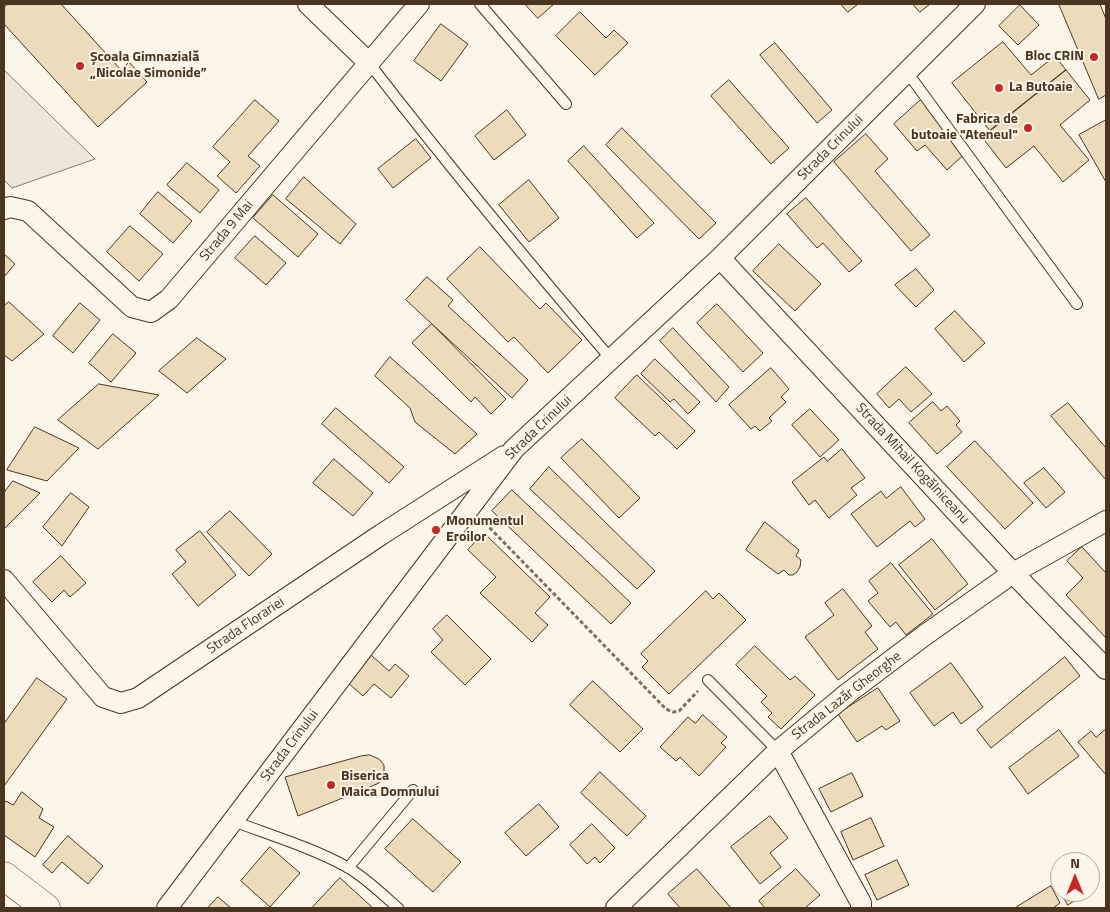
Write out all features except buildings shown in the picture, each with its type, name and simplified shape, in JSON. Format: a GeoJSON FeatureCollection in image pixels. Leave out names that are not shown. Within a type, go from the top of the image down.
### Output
{"type":"FeatureCollection","features":[{"type":"Feature","properties":{"kind":"main road"},"geometry":{"type":"LineString","coordinates":[[4,876],[46,908]]}},
{"type":"Feature","properties":{"kind":"street"},"geometry":{"type":"LineString","coordinates":[[308,4],[369,63]]}},
{"type":"Feature","properties":{"kind":"street","name":"Strada 9 Mai"},"geometry":{"type":"LineString","coordinates":[[4,209],[10,207],[28,211],[132,307],[151,312],[169,299],[419,4]]}},
{"type":"Feature","properties":{"kind":"street","name":"Strada Crinului"},"geometry":{"type":"LineString","coordinates":[[167,908],[514,449],[720,258],[975,4]]}},
{"type":"Feature","properties":{"kind":"street","name":"Strada Mihail Kogălniceanu"},"geometry":{"type":"LineString","coordinates":[[720,258],[1013,573],[1106,669]]}},
{"type":"Feature","properties":{"kind":"street","name":"Strada Florariei"},"geometry":{"type":"LineString","coordinates":[[4,580],[103,697],[122,703],[138,698],[382,534],[514,449]]}},
{"type":"Feature","properties":{"kind":"street","name":"Strada Lazăr Gheorghe"},"geometry":{"type":"LineString","coordinates":[[616,908],[778,751],[848,692],[1013,573],[1106,521]]}},
{"type":"Feature","properties":{"kind":"street"},"geometry":{"type":"LineString","coordinates":[[778,751],[861,903],[861,908]]}},
{"type":"Feature","properties":{"kind":"lane"},"geometry":{"type":"LineString","coordinates":[[480,4],[566,104]]}},
{"type":"Feature","properties":{"kind":"lane"},"geometry":{"type":"LineString","coordinates":[[369,63],[429,141],[611,360]]}},
{"type":"Feature","properties":{"kind":"lane"},"geometry":{"type":"LineString","coordinates":[[907,72],[1077,304]]}},
{"type":"Feature","properties":{"kind":"lane"},"geometry":{"type":"LineString","coordinates":[[708,680],[778,751]]}},
{"type":"Feature","properties":{"kind":"lane"},"geometry":{"type":"LineString","coordinates":[[348,868],[413,790]]}},
{"type":"Feature","properties":{"kind":"lane"},"geometry":{"type":"LineString","coordinates":[[233,821],[319,854],[348,868],[378,890],[398,908]]}},
{"type":"Feature","properties":{"kind":"path"},"geometry":{"type":"LineString","coordinates":[[470,508],[666,709],[673,712],[679,711],[708,680]]}},
{"type":"Feature","properties":{"kind":"shaded area"},"geometry":{"type":"Polygon","coordinates":[[[4,70],[95,159],[12,188],[4,180],[4,70]]]}},
{"type":"Feature","properties":{"kind":"place","name":"Bloc CRIN"},"geometry":{"type":"Point","coordinates":[1094,57]}},
{"type":"Feature","properties":{"kind":"place","name":"Școala Gimnazială „Nicolae Simonide”"},"geometry":{"type":"Point","coordinates":[80,66]}},
{"type":"Feature","properties":{"kind":"place","name":"La Butoaie"},"geometry":{"type":"Point","coordinates":[999,88]}},
{"type":"Feature","properties":{"kind":"place","name":"Fabrica de butoaie \"Ateneul\""},"geometry":{"type":"Point","coordinates":[1028,128]}},
{"type":"Feature","properties":{"kind":"place","name":"Monumentul Eroilor"},"geometry":{"type":"Point","coordinates":[436,530]}},
{"type":"Feature","properties":{"kind":"place","name":"Biserica Maica Domnului"},"geometry":{"type":"Point","coordinates":[331,785]}}]}
